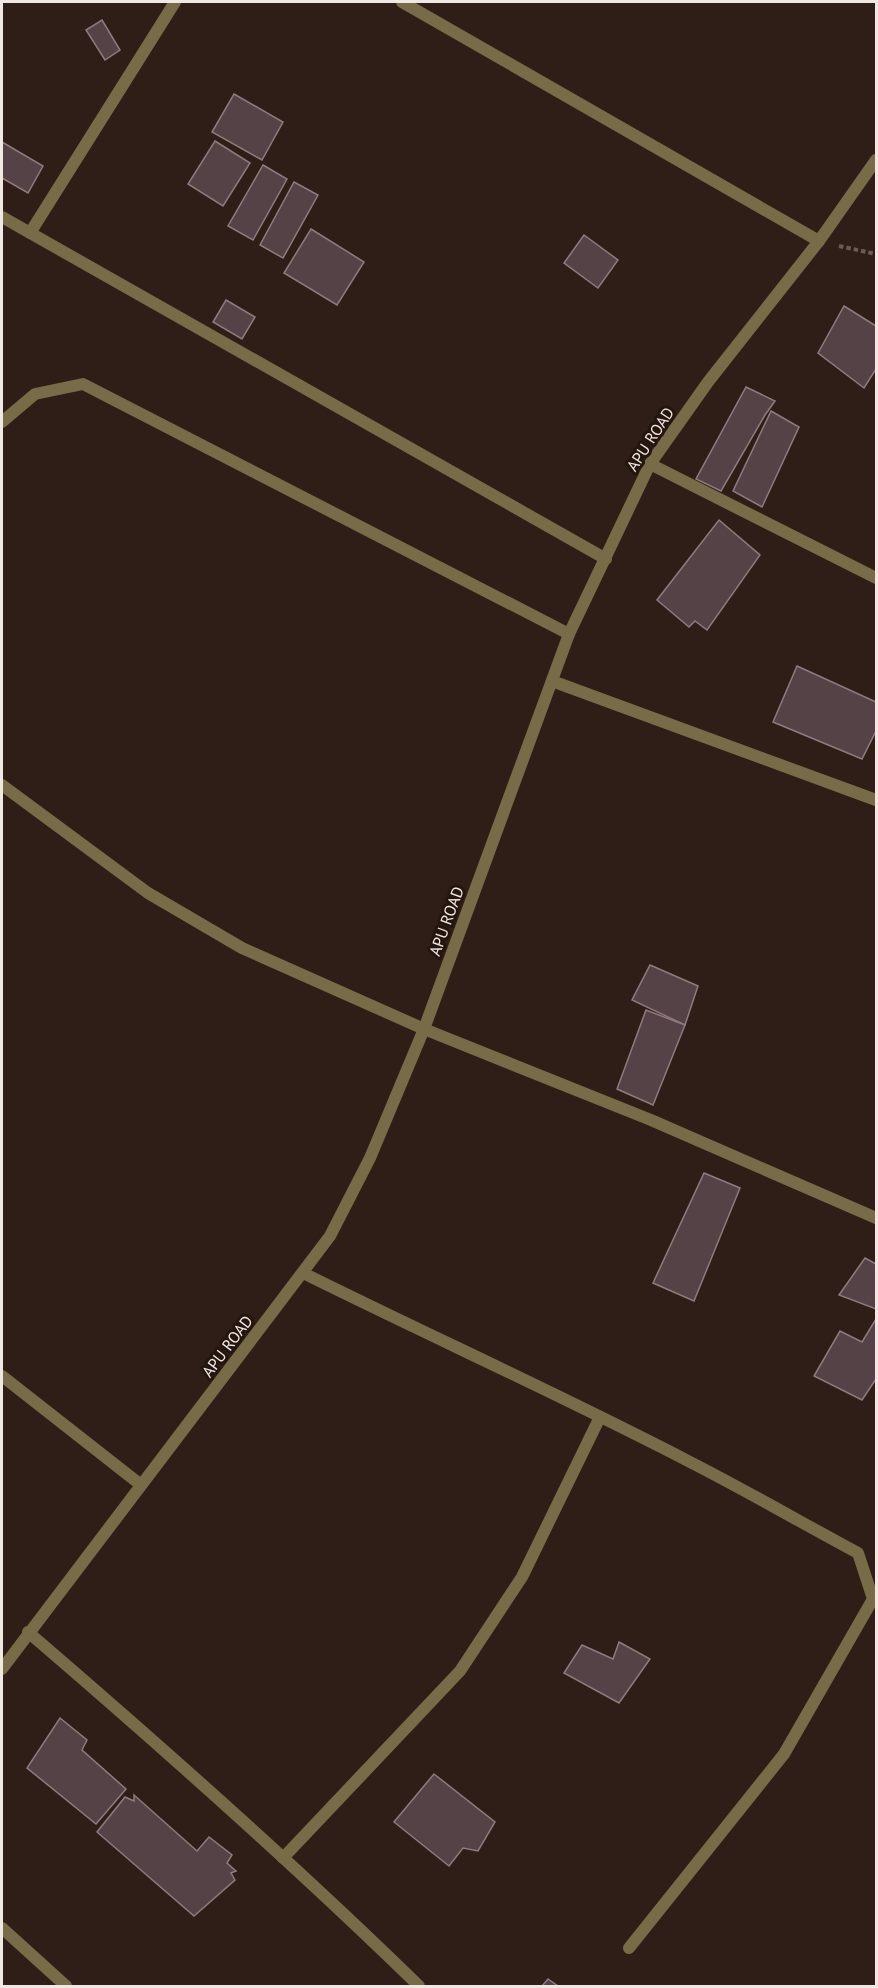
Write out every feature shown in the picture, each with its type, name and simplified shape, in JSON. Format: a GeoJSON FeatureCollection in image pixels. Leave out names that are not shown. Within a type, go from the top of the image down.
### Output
{"type":"FeatureCollection","features":[{"type":"Feature","properties":{"kind":"street"},"geometry":{"type":"LineString","coordinates":[[30,233],[175,2]]}},
{"type":"Feature","properties":{"kind":"street"},"geometry":{"type":"LineString","coordinates":[[402,2],[819,241]]}},
{"type":"Feature","properties":{"kind":"street","name":"APU ROAD"},"geometry":{"type":"LineString","coordinates":[[2,1669],[330,1236],[370,1158],[424,1029],[569,634],[650,464],[708,382],[819,241],[876,160]]}},
{"type":"Feature","properties":{"kind":"street"},"geometry":{"type":"LineString","coordinates":[[2,217],[606,559]]}},
{"type":"Feature","properties":{"kind":"street"},"geometry":{"type":"LineString","coordinates":[[2,422],[35,394],[83,384],[569,634]]}},
{"type":"Feature","properties":{"kind":"street"},"geometry":{"type":"LineString","coordinates":[[650,464],[876,578]]}},
{"type":"Feature","properties":{"kind":"street"},"geometry":{"type":"LineString","coordinates":[[552,681],[876,800]]}},
{"type":"Feature","properties":{"kind":"street"},"geometry":{"type":"LineString","coordinates":[[2,786],[148,893],[242,948],[424,1029],[651,1120],[876,1218]]}},
{"type":"Feature","properties":{"kind":"street"},"geometry":{"type":"LineString","coordinates":[[303,1273],[692,1463],[858,1553],[873,1599],[784,1754],[629,1948]]}},
{"type":"Feature","properties":{"kind":"street"},"geometry":{"type":"LineString","coordinates":[[2,1376],[141,1485]]}},
{"type":"Feature","properties":{"kind":"street"},"geometry":{"type":"LineString","coordinates":[[283,1858],[460,1671],[522,1577],[600,1417]]}},
{"type":"Feature","properties":{"kind":"street"},"geometry":{"type":"LineString","coordinates":[[28,1632],[189,1771],[344,1913],[419,1986]]}},
{"type":"Feature","properties":{"kind":"street"},"geometry":{"type":"LineString","coordinates":[[2,1928],[66,1986]]}},
{"type":"Feature","properties":{"kind":"path"},"geometry":{"type":"LineString","coordinates":[[819,241],[876,254]]}},
{"type":"Feature","properties":{"kind":"building"},"geometry":{"type":"Polygon","coordinates":[[[102,20],[120,50],[105,60],[86,30],[102,20]]]}},
{"type":"Feature","properties":{"kind":"building"},"geometry":{"type":"Polygon","coordinates":[[[234,94],[283,122],[262,160],[212,132],[234,94]]]}},
{"type":"Feature","properties":{"kind":"building"},"geometry":{"type":"Polygon","coordinates":[[[215,141],[250,163],[223,206],[188,184],[215,141]]]}},
{"type":"Feature","properties":{"kind":"building"},"geometry":{"type":"Polygon","coordinates":[[[2,142],[43,166],[28,193],[2,178],[2,142]]]}},
{"type":"Feature","properties":{"kind":"building"},"geometry":{"type":"Polygon","coordinates":[[[263,165],[287,179],[253,240],[228,226],[263,165]]]}},
{"type":"Feature","properties":{"kind":"building"},"geometry":{"type":"Polygon","coordinates":[[[294,182],[318,195],[283,258],[260,245],[294,182]]]}},
{"type":"Feature","properties":{"kind":"building"},"geometry":{"type":"Polygon","coordinates":[[[311,229],[364,262],[337,305],[284,273],[311,229]]]}},
{"type":"Feature","properties":{"kind":"building"},"geometry":{"type":"Polygon","coordinates":[[[584,235],[618,260],[598,288],[564,263],[584,235]]]}},
{"type":"Feature","properties":{"kind":"building"},"geometry":{"type":"Polygon","coordinates":[[[226,300],[255,317],[242,339],[213,322],[226,300]]]}},
{"type":"Feature","properties":{"kind":"building"},"geometry":{"type":"Polygon","coordinates":[[[844,306],[876,326],[876,369],[864,388],[818,353],[844,306]]]}},
{"type":"Feature","properties":{"kind":"building"},"geometry":{"type":"Polygon","coordinates":[[[746,387],[775,401],[721,491],[696,479],[746,387]]]}},
{"type":"Feature","properties":{"kind":"building"},"geometry":{"type":"Polygon","coordinates":[[[771,411],[799,427],[762,507],[733,491],[771,411]]]}},
{"type":"Feature","properties":{"kind":"building"},"geometry":{"type":"Polygon","coordinates":[[[719,520],[760,555],[707,630],[695,621],[689,627],[657,600],[719,520]]]}},
{"type":"Feature","properties":{"kind":"building"},"geometry":{"type":"Polygon","coordinates":[[[797,666],[876,702],[876,731],[862,759],[773,722],[797,666]]]}},
{"type":"Feature","properties":{"kind":"building"},"geometry":{"type":"Polygon","coordinates":[[[650,965],[698,986],[685,1025],[632,1000],[650,965]]]}},
{"type":"Feature","properties":{"kind":"building"},"geometry":{"type":"Polygon","coordinates":[[[646,1010],[685,1025],[653,1105],[617,1089],[646,1010]]]}},
{"type":"Feature","properties":{"kind":"building"},"geometry":{"type":"Polygon","coordinates":[[[704,1173],[740,1188],[694,1301],[653,1283],[704,1173]]]}},
{"type":"Feature","properties":{"kind":"building"},"geometry":{"type":"Polygon","coordinates":[[[865,1258],[876,1264],[876,1309],[839,1295],[865,1258]]]}},
{"type":"Feature","properties":{"kind":"building"},"geometry":{"type":"Polygon","coordinates":[[[876,1319],[876,1379],[862,1400],[814,1376],[840,1331],[862,1342],[876,1319]]]}},
{"type":"Feature","properties":{"kind":"building"},"geometry":{"type":"Polygon","coordinates":[[[619,1642],[650,1659],[619,1703],[564,1673],[582,1645],[613,1659],[619,1642]]]}},
{"type":"Feature","properties":{"kind":"building"},"geometry":{"type":"Polygon","coordinates":[[[60,1718],[87,1740],[82,1750],[126,1789],[96,1824],[27,1768],[60,1718]]]}},
{"type":"Feature","properties":{"kind":"building"},"geometry":{"type":"Polygon","coordinates":[[[434,1774],[495,1822],[478,1851],[463,1848],[449,1866],[394,1822],[434,1774]]]}},
{"type":"Feature","properties":{"kind":"building"},"geometry":{"type":"Polygon","coordinates":[[[134,1795],[197,1851],[209,1837],[232,1855],[227,1863],[236,1871],[231,1873],[235,1880],[194,1916],[97,1832],[125,1797],[134,1801],[134,1795]]]}},
{"type":"Feature","properties":{"kind":"building"},"geometry":{"type":"Polygon","coordinates":[[[548,1979],[558,1986],[542,1986],[548,1979]]]}}]}
